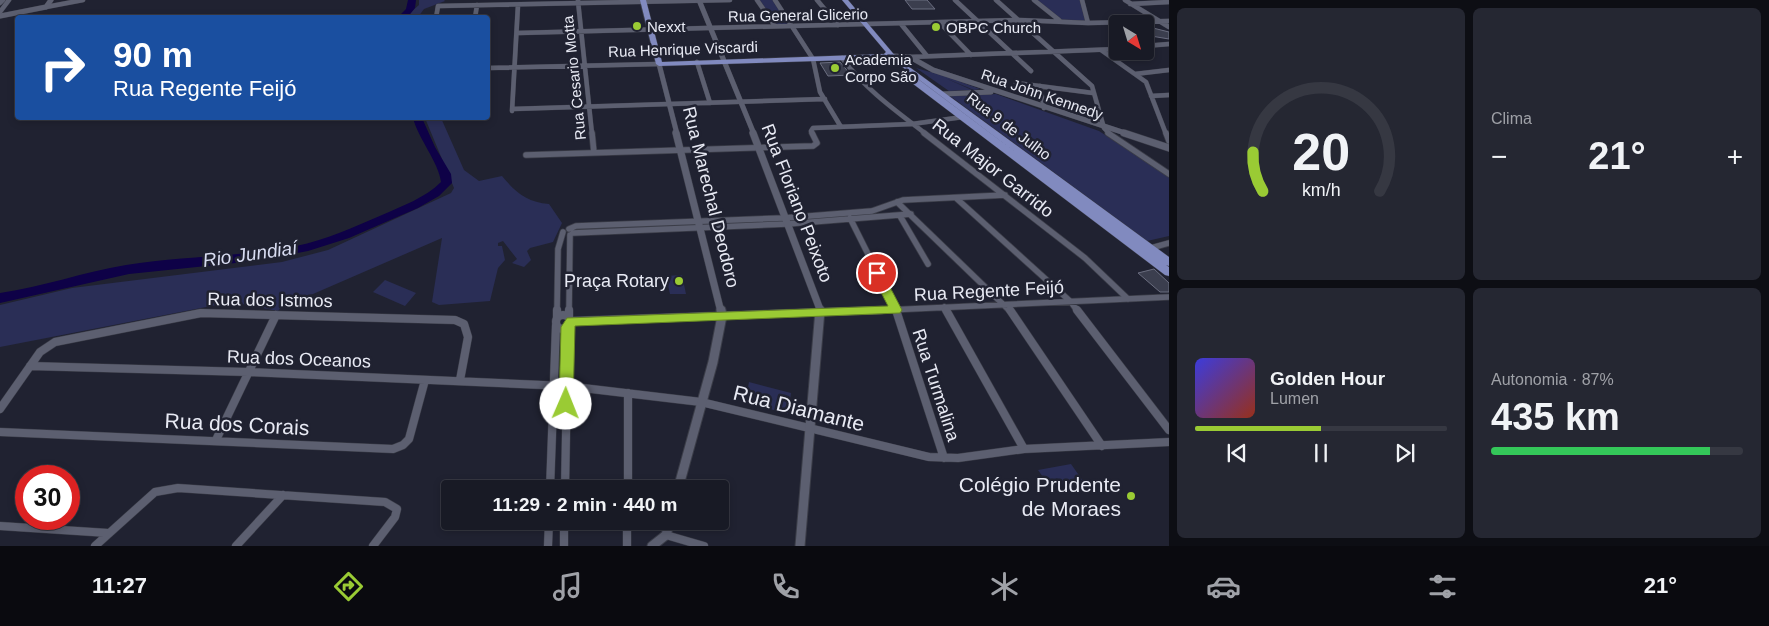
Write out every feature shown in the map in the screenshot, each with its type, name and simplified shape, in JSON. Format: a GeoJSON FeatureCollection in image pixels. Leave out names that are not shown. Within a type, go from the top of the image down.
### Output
{"type":"FeatureCollection","features":[{"type":"Feature","properties":{"kind":"main road","name":"Rua 9 de Julho"},"geometry":{"type":"LineString","coordinates":[[846,0],[906,74],[1169,272]]}},
{"type":"Feature","properties":{"kind":"main road","name":"Rua Marechal Deodoro"},"geometry":{"type":"LineString","coordinates":[[644,1],[660,64]]}},
{"type":"Feature","properties":{"kind":"main road","name":"Rua 9 de Julho"},"geometry":{"type":"LineString","coordinates":[[880,57],[894,57],[1169,262]]}},
{"type":"Feature","properties":{"kind":"main road","name":"Rua Henrique Viscardi"},"geometry":{"type":"LineString","coordinates":[[660,64],[880,57]]}},
{"type":"Feature","properties":{"kind":"main road"},"geometry":{"type":"LineString","coordinates":[[906,74],[931,91],[943,94]]}},
{"type":"Feature","properties":{"kind":"street"},"geometry":{"type":"LineString","coordinates":[[0,3],[3,0]]}},
{"type":"Feature","properties":{"kind":"street"},"geometry":{"type":"LineString","coordinates":[[0,12],[10,0]]}},
{"type":"Feature","properties":{"kind":"street"},"geometry":{"type":"LineString","coordinates":[[46,7],[51,0]]}},
{"type":"Feature","properties":{"kind":"street"},"geometry":{"type":"LineString","coordinates":[[0,16],[83,0]]}},
{"type":"Feature","properties":{"kind":"street","name":"Rua Floriano Peixoto"},"geometry":{"type":"LineString","coordinates":[[699,0],[821,312],[800,546]]}},
{"type":"Feature","properties":{"kind":"street"},"geometry":{"type":"LineString","coordinates":[[436,15],[438,6],[730,0]]}},
{"type":"Feature","properties":{"kind":"street"},"geometry":{"type":"LineString","coordinates":[[757,0],[775,26]]}},
{"type":"Feature","properties":{"kind":"street"},"geometry":{"type":"LineString","coordinates":[[774,0],[794,26],[813,59],[820,92],[841,127]]}},
{"type":"Feature","properties":{"kind":"street"},"geometry":{"type":"LineString","coordinates":[[817,0],[838,25]]}},
{"type":"Feature","properties":{"kind":"street"},"geometry":{"type":"LineString","coordinates":[[955,0],[1031,71]]}},
{"type":"Feature","properties":{"kind":"street"},"geometry":{"type":"LineString","coordinates":[[996,0],[1092,86],[1104,128],[1115,139],[1169,174]]}},
{"type":"Feature","properties":{"kind":"street"},"geometry":{"type":"LineString","coordinates":[[1034,0],[1059,20]]}},
{"type":"Feature","properties":{"kind":"street"},"geometry":{"type":"LineString","coordinates":[[1082,0],[1088,23]]}},
{"type":"Feature","properties":{"kind":"street"},"geometry":{"type":"LineString","coordinates":[[1125,0],[1169,27]]}},
{"type":"Feature","properties":{"kind":"street","name":"Rua Cesario Motta"},"geometry":{"type":"LineString","coordinates":[[578,2],[594,153]]}},
{"type":"Feature","properties":{"kind":"street"},"geometry":{"type":"LineString","coordinates":[[1130,4],[1169,2]]}},
{"type":"Feature","properties":{"kind":"street"},"geometry":{"type":"LineString","coordinates":[[476,15],[477,5]]}},
{"type":"Feature","properties":{"kind":"street"},"geometry":{"type":"LineString","coordinates":[[518,5],[518,33],[513,68],[512,111],[825,99]]}},
{"type":"Feature","properties":{"kind":"street","name":"Rua General Glicerio"},"geometry":{"type":"LineString","coordinates":[[518,33],[1019,20],[1059,20],[1088,23],[1169,21]]}},
{"type":"Feature","properties":{"kind":"street"},"geometry":{"type":"LineString","coordinates":[[940,23],[971,55]]}},
{"type":"Feature","properties":{"kind":"street"},"geometry":{"type":"LineString","coordinates":[[901,24],[927,56]]}},
{"type":"Feature","properties":{"kind":"street"},"geometry":{"type":"LineString","coordinates":[[1154,45],[1169,44]]}},
{"type":"Feature","properties":{"kind":"street"},"geometry":{"type":"LineString","coordinates":[[894,57],[1109,49]]}},
{"type":"Feature","properties":{"kind":"street"},"geometry":{"type":"LineString","coordinates":[[1101,50],[1146,82],[1166,129],[1169,141]]}},
{"type":"Feature","properties":{"kind":"street","name":"Rua John Kennedy"},"geometry":{"type":"LineString","coordinates":[[910,57],[926,68],[980,89],[997,92],[1169,148]]}},
{"type":"Feature","properties":{"kind":"street","name":"Rua Major Garrido"},"geometry":{"type":"LineString","coordinates":[[842,58],[867,87],[1085,258],[1128,299]]}},
{"type":"Feature","properties":{"kind":"street"},"geometry":{"type":"LineString","coordinates":[[697,62],[710,103]]}},
{"type":"Feature","properties":{"kind":"street","name":"Rua Henrique Viscardi"},"geometry":{"type":"LineString","coordinates":[[490,68],[660,64]]}},
{"type":"Feature","properties":{"kind":"street","name":"Rua Marechal Deodoro"},"geometry":{"type":"LineString","coordinates":[[660,64],[722,316],[713,362],[680,480]]}},
{"type":"Feature","properties":{"kind":"street"},"geometry":{"type":"LineString","coordinates":[[1135,74],[1169,70]]}},
{"type":"Feature","properties":{"kind":"street"},"geometry":{"type":"LineString","coordinates":[[1016,82],[1093,93]]}},
{"type":"Feature","properties":{"kind":"street"},"geometry":{"type":"LineString","coordinates":[[1040,86],[1044,108]]}},
{"type":"Feature","properties":{"kind":"street","name":"Rua John Kennedy"},"geometry":{"type":"LineString","coordinates":[[943,94],[980,89]]}},
{"type":"Feature","properties":{"kind":"street"},"geometry":{"type":"LineString","coordinates":[[1151,96],[1169,95]]}},
{"type":"Feature","properties":{"kind":"street"},"geometry":{"type":"LineString","coordinates":[[526,156],[814,146],[817,143],[811,129],[816,128],[912,124],[963,117]]}},
{"type":"Feature","properties":{"kind":"street"},"geometry":{"type":"LineString","coordinates":[[850,217],[881,210],[897,202],[1005,195]]}},
{"type":"Feature","properties":{"kind":"street"},"geometry":{"type":"LineString","coordinates":[[956,198],[1071,302],[1169,430]]}},
{"type":"Feature","properties":{"kind":"street"},"geometry":{"type":"LineString","coordinates":[[897,202],[1006,305],[1102,446]]}},
{"type":"Feature","properties":{"kind":"street"},"geometry":{"type":"LineString","coordinates":[[550,480],[558,248],[569,232],[581,225],[635,227],[700,225],[911,214]]}},
{"type":"Feature","properties":{"kind":"street"},"geometry":{"type":"LineString","coordinates":[[900,216],[928,264]]}},
{"type":"Feature","properties":{"kind":"street","name":"Rua Turmalina"},"geometry":{"type":"LineString","coordinates":[[850,217],[896,310],[944,458]]}},
{"type":"Feature","properties":{"kind":"street"},"geometry":{"type":"LineString","coordinates":[[581,225],[581,233]]}},
{"type":"Feature","properties":{"kind":"street"},"geometry":{"type":"LineString","coordinates":[[569,232],[581,233],[635,227]]}},
{"type":"Feature","properties":{"kind":"street"},"geometry":{"type":"LineString","coordinates":[[565,480],[569,232]]}},
{"type":"Feature","properties":{"kind":"street"},"geometry":{"type":"LineString","coordinates":[[1151,248],[1169,243]]}},
{"type":"Feature","properties":{"kind":"street","name":"Rua Regente Feijó"},"geometry":{"type":"LineString","coordinates":[[569,322],[896,310],[1169,297]]}},
{"type":"Feature","properties":{"kind":"street"},"geometry":{"type":"LineString","coordinates":[[944,307],[1024,449]]}},
{"type":"Feature","properties":{"kind":"street","name":"Rua dos Istmos"},"geometry":{"type":"LineString","coordinates":[[30,366],[45,347],[67,338],[201,314],[456,320],[464,324],[468,337],[460,380]]}},
{"type":"Feature","properties":{"kind":"street"},"geometry":{"type":"LineString","coordinates":[[216,440],[276,315]]}},
{"type":"Feature","properties":{"kind":"street"},"geometry":{"type":"LineString","coordinates":[[557,322],[564,316],[569,322]]}},
{"type":"Feature","properties":{"kind":"street"},"geometry":{"type":"LineString","coordinates":[[557,322],[564,328],[569,322]]}},
{"type":"Feature","properties":{"kind":"street"},"geometry":{"type":"LineString","coordinates":[[0,409],[30,366]]}},
{"type":"Feature","properties":{"kind":"street","name":"Rua dos Oceanos"},"geometry":{"type":"LineString","coordinates":[[30,366],[248,372],[566,386]]}},
{"type":"Feature","properties":{"kind":"street","name":"Rua dos Corais"},"geometry":{"type":"LineString","coordinates":[[0,432],[393,449],[403,445],[409,438],[425,380]]}},
{"type":"Feature","properties":{"kind":"street","name":"Rua Diamante"},"geometry":{"type":"LineString","coordinates":[[566,386],[702,402],[929,457],[944,458],[1024,449],[1169,442]]}},
{"type":"Feature","properties":{"kind":"street"},"geometry":{"type":"LineString","coordinates":[[628,393],[628,480]]}},
{"type":"Feature","properties":{"kind":"street"},"geometry":{"type":"LineString","coordinates":[[95,546],[155,492],[178,488],[385,502],[395,506],[397,512],[373,546]]}},
{"type":"Feature","properties":{"kind":"street"},"geometry":{"type":"LineString","coordinates":[[236,546],[283,495]]}},
{"type":"Feature","properties":{"kind":"street"},"geometry":{"type":"LineString","coordinates":[[0,526],[108,533]]}},
{"type":"Feature","properties":{"kind":"street"},"geometry":{"type":"LineString","coordinates":[[548,546],[549,530]]}},
{"type":"Feature","properties":{"kind":"street"},"geometry":{"type":"LineString","coordinates":[[564,530],[564,546]]}},
{"type":"Feature","properties":{"kind":"street"},"geometry":{"type":"LineString","coordinates":[[627,546],[628,530]]}},
{"type":"Feature","properties":{"kind":"street"},"geometry":{"type":"LineString","coordinates":[[652,546],[666,534],[667,530]]}},
{"type":"Feature","properties":{"kind":"street"},"geometry":{"type":"LineString","coordinates":[[666,534],[704,546]]}},
{"type":"Feature","properties":{"kind":"shaded area"},"geometry":{"type":"Polygon","coordinates":[[[419,0],[445,1],[424,9],[420,15],[407,15],[419,5],[419,0]]]}},
{"type":"Feature","properties":{"kind":"shaded area"},"geometry":{"type":"Polygon","coordinates":[[[759,0],[773,0],[789,26],[775,26],[759,0]]]}},
{"type":"Feature","properties":{"kind":"shaded area"},"geometry":{"type":"Polygon","coordinates":[[[1035,0],[1081,0],[1086,23],[1059,20],[1035,0]]]}},
{"type":"Feature","properties":{"kind":"shaded area"},"geometry":{"type":"Polygon","coordinates":[[[916,68],[932,71],[980,89],[974,90],[945,78],[972,90],[949,91],[916,68]]]}},
{"type":"Feature","properties":{"kind":"shaded area"},"geometry":{"type":"Polygon","coordinates":[[[996,94],[1099,131],[1169,177],[1169,236],[1147,241],[950,96],[996,94]]]}},
{"type":"Feature","properties":{"kind":"shaded area"},"geometry":{"type":"Polygon","coordinates":[[[426,120],[442,120],[464,170],[479,181],[502,176],[522,196],[549,204],[562,223],[553,242],[530,248],[527,251],[531,260],[524,267],[512,263],[517,259],[503,241],[498,243],[498,246],[502,246],[505,260],[498,268],[490,301],[439,305],[432,302],[442,238],[313,294],[288,299],[278,311],[232,302],[0,347],[0,305],[72,288],[282,262],[328,250],[451,193],[454,188],[426,120]]]}},
{"type":"Feature","properties":{"kind":"shaded area"},"geometry":{"type":"Polygon","coordinates":[[[682,275],[686,294],[670,294],[666,276],[682,275]]]}},
{"type":"Feature","properties":{"kind":"shaded area"},"geometry":{"type":"Polygon","coordinates":[[[385,280],[416,293],[405,306],[373,292],[385,280]]]}},
{"type":"Feature","properties":{"kind":"shaded area"},"geometry":{"type":"Polygon","coordinates":[[[749,382],[791,393],[788,414],[745,402],[749,382]]]}},
{"type":"Feature","properties":{"kind":"shaded area"},"geometry":{"type":"Polygon","coordinates":[[[1071,464],[1083,481],[1050,487],[1038,470],[1071,464]]]}},
{"type":"Feature","properties":{"kind":"building"},"geometry":{"type":"Polygon","coordinates":[[[905,0],[927,0],[935,9],[912,9],[905,0]]]}},
{"type":"Feature","properties":{"kind":"building"},"geometry":{"type":"Polygon","coordinates":[[[1154,28],[1169,32],[1169,39],[1154,36],[1154,28]]]}},
{"type":"Feature","properties":{"kind":"building","name":"Academia Corpo São"},"geometry":{"type":"Polygon","coordinates":[[[840,62],[851,75],[828,76],[820,63],[840,62]]]}},
{"type":"Feature","properties":{"kind":"building"},"geometry":{"type":"Polygon","coordinates":[[[1154,269],[1169,283],[1169,292],[1160,292],[1138,273],[1154,269]]]}},
{"type":"Feature","properties":{"kind":"waterway","name":"Rio Jundiaí"},"geometry":{"type":"LineString","coordinates":[[405,15],[412,5],[412,0]]}},
{"type":"Feature","properties":{"kind":"waterway","name":"Rio Jundiaí"},"geometry":{"type":"LineString","coordinates":[[0,298],[16,296],[96,275],[129,269],[275,254],[308,247],[357,230],[428,198],[447,183],[446,174],[430,147],[418,120]]}},
{"type":"Feature","properties":{"kind":"place","name":"Nexxt"},"geometry":{"type":"Point","coordinates":[637,26]}},
{"type":"Feature","properties":{"kind":"place","name":"OBPC Church"},"geometry":{"type":"Point","coordinates":[936,27]}},
{"type":"Feature","properties":{"kind":"place","name":"Academia Corpo São"},"geometry":{"type":"Point","coordinates":[835,68]}},
{"type":"Feature","properties":{"kind":"place","name":"Praça Rotary"},"geometry":{"type":"Point","coordinates":[679,281]}},
{"type":"Feature","properties":{"kind":"place","name":"Colégio Prudente de Moraes"},"geometry":{"type":"Point","coordinates":[1131,496]}},
{"type":"Feature","properties":{"kind":"route"},"geometry":{"type":"LineString","coordinates":[[566,404],[568,327],[571,321],[896,310],[877,273]]}}]}
